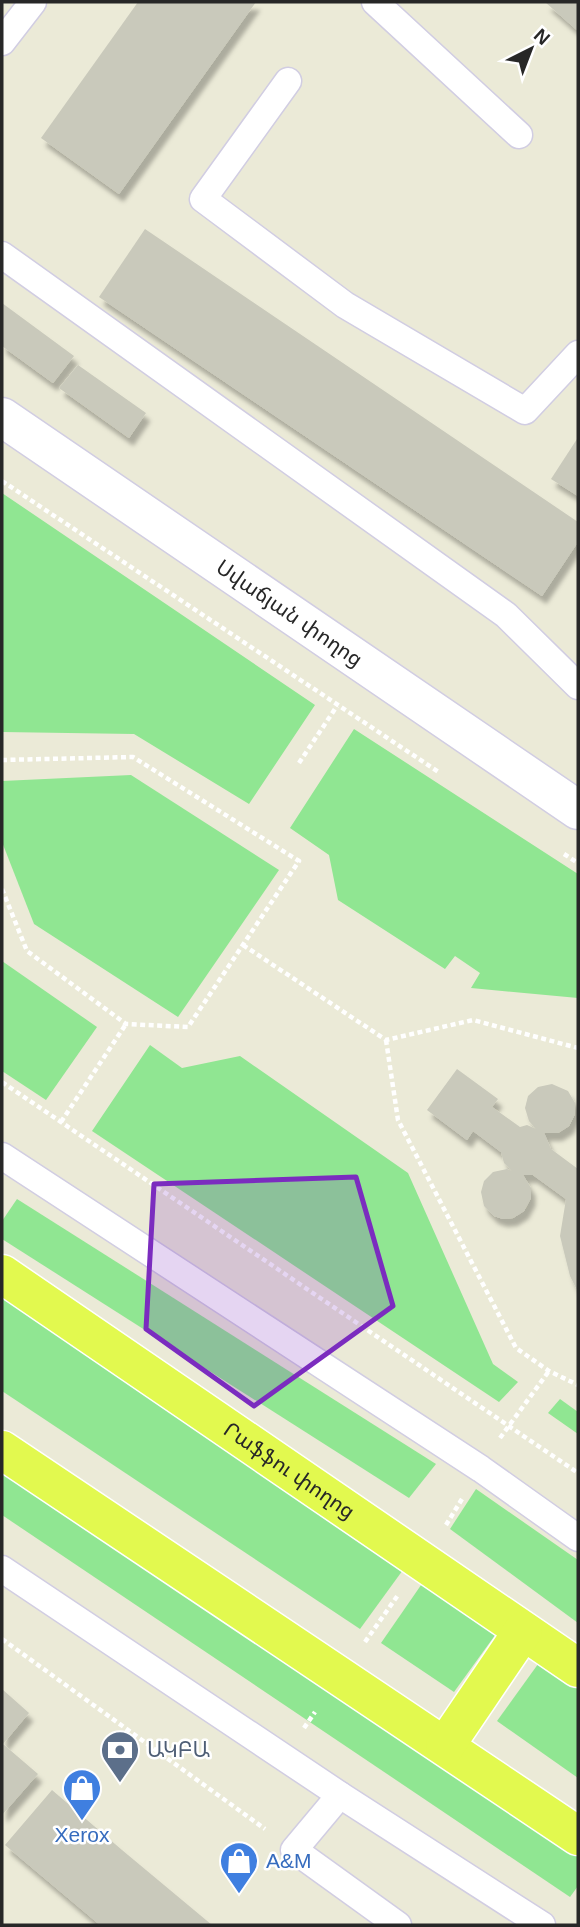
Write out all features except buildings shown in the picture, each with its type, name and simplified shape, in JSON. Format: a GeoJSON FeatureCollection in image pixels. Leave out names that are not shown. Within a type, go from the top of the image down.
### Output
{"type":"FeatureCollection","features":[{"type":"Feature","properties":{"kind":"main road","name":"Րաֆֆու փողոց"},"geometry":{"type":"LineString","coordinates":[[2,1274],[578,1668]]}},
{"type":"Feature","properties":{"kind":"main road"},"geometry":{"type":"LineString","coordinates":[[2,1450],[578,1836]]}},
{"type":"Feature","properties":{"kind":"main road"},"geometry":{"type":"LineString","coordinates":[[445,1746],[523,1631]]}},
{"type":"Feature","properties":{"kind":"street","name":"Սվաճյան փողոց"},"geometry":{"type":"LineString","coordinates":[[2,416],[578,810]]}},
{"type":"Feature","properties":{"kind":"lane"},"geometry":{"type":"LineString","coordinates":[[2,42],[33,2]]}},
{"type":"Feature","properties":{"kind":"lane"},"geometry":{"type":"LineString","coordinates":[[375,2],[519,135]]}},
{"type":"Feature","properties":{"kind":"lane"},"geometry":{"type":"LineString","coordinates":[[288,81],[203,199],[345,305],[525,411],[578,354]]}},
{"type":"Feature","properties":{"kind":"lane"},"geometry":{"type":"LineString","coordinates":[[2,255],[506,615],[578,686]]}},
{"type":"Feature","properties":{"kind":"lane"},"geometry":{"type":"LineString","coordinates":[[2,1156],[481,1469],[578,1538]]}},
{"type":"Feature","properties":{"kind":"lane"},"geometry":{"type":"LineString","coordinates":[[2,1569],[340,1795],[542,1925]]}},
{"type":"Feature","properties":{"kind":"lane"},"geometry":{"type":"LineString","coordinates":[[340,1795],[294,1850],[398,1925]]}},
{"type":"Feature","properties":{"kind":"path"},"geometry":{"type":"LineString","coordinates":[[2,481],[440,773]]}},
{"type":"Feature","properties":{"kind":"path"},"geometry":{"type":"LineString","coordinates":[[299,763],[337,706]]}},
{"type":"Feature","properties":{"kind":"path"},"geometry":{"type":"LineString","coordinates":[[2,760],[133,757],[299,861],[188,1027],[126,1024],[27,951],[2,889]]}},
{"type":"Feature","properties":{"kind":"path"},"geometry":{"type":"LineString","coordinates":[[555,848],[578,863]]}},
{"type":"Feature","properties":{"kind":"path"},"geometry":{"type":"LineString","coordinates":[[243,945],[386,1040],[473,1020],[578,1048]]}},
{"type":"Feature","properties":{"kind":"path"},"geometry":{"type":"LineString","coordinates":[[61,1122],[126,1024]]}},
{"type":"Feature","properties":{"kind":"path"},"geometry":{"type":"LineString","coordinates":[[386,1040],[398,1120],[516,1348],[549,1371],[578,1385]]}},
{"type":"Feature","properties":{"kind":"path"},"geometry":{"type":"LineString","coordinates":[[2,1082],[578,1473]]}},
{"type":"Feature","properties":{"kind":"path"},"geometry":{"type":"LineString","coordinates":[[440,1535],[508,1424],[549,1371]]}},
{"type":"Feature","properties":{"kind":"path"},"geometry":{"type":"LineString","coordinates":[[2,1639],[294,1850]]}},
{"type":"Feature","properties":{"kind":"highlighted area"},"geometry":{"type":"Polygon","coordinates":[[[356,1177],[393,1306],[254,1406],[146,1329],[154,1184],[356,1177]]]}},
{"type":"Feature","properties":{"kind":"green space"},"geometry":{"type":"Polygon","coordinates":[[[2,493],[315,705],[249,804],[134,734],[2,732],[2,493]]]}},
{"type":"Feature","properties":{"kind":"green space"},"geometry":{"type":"Polygon","coordinates":[[[354,729],[578,874],[578,998],[471,988],[480,973],[455,956],[445,969],[338,900],[329,855],[290,828],[354,729]]]}},
{"type":"Feature","properties":{"kind":"green space"},"geometry":{"type":"Polygon","coordinates":[[[131,775],[279,870],[178,1017],[34,924],[2,842],[2,781],[131,775]]]}},
{"type":"Feature","properties":{"kind":"green space"},"geometry":{"type":"Polygon","coordinates":[[[2,961],[97,1027],[46,1100],[2,1071],[2,961]]]}},
{"type":"Feature","properties":{"kind":"green space"},"geometry":{"type":"Polygon","coordinates":[[[150,1045],[182,1068],[240,1056],[408,1173],[493,1364],[518,1382],[499,1402],[92,1131],[150,1045]]]}},
{"type":"Feature","properties":{"kind":"green space"},"geometry":{"type":"Polygon","coordinates":[[[17,1199],[436,1464],[409,1498],[2,1239],[2,1221],[17,1199]]]}},
{"type":"Feature","properties":{"kind":"green space"},"geometry":{"type":"Polygon","coordinates":[[[2,1296],[408,1563],[360,1629],[2,1391],[2,1296]]]}},
{"type":"Feature","properties":{"kind":"green space"},"geometry":{"type":"Polygon","coordinates":[[[560,1399],[578,1412],[578,1434],[548,1413],[560,1399]]]}},
{"type":"Feature","properties":{"kind":"green space"},"geometry":{"type":"Polygon","coordinates":[[[2,1469],[578,1855],[578,1886],[570,1897],[2,1515],[2,1469]]]}},
{"type":"Feature","properties":{"kind":"green space"},"geometry":{"type":"Polygon","coordinates":[[[476,1489],[578,1560],[578,1623],[450,1529],[476,1489]]]}},
{"type":"Feature","properties":{"kind":"green space"},"geometry":{"type":"Polygon","coordinates":[[[428,1575],[501,1627],[454,1692],[381,1643],[428,1575]]]}},
{"type":"Feature","properties":{"kind":"green space"},"geometry":{"type":"Polygon","coordinates":[[[546,1653],[578,1676],[578,1778],[497,1721],[546,1653]]]}},
{"type":"Feature","properties":{"kind":"place","name":"ԱԿԲԱ"},"geometry":{"type":"Point","coordinates":[120,1784]}},
{"type":"Feature","properties":{"kind":"place","name":"Xerox"},"geometry":{"type":"Point","coordinates":[82,1822]}},
{"type":"Feature","properties":{"kind":"place","name":"A&M"},"geometry":{"type":"Point","coordinates":[239,1895]}}]}
